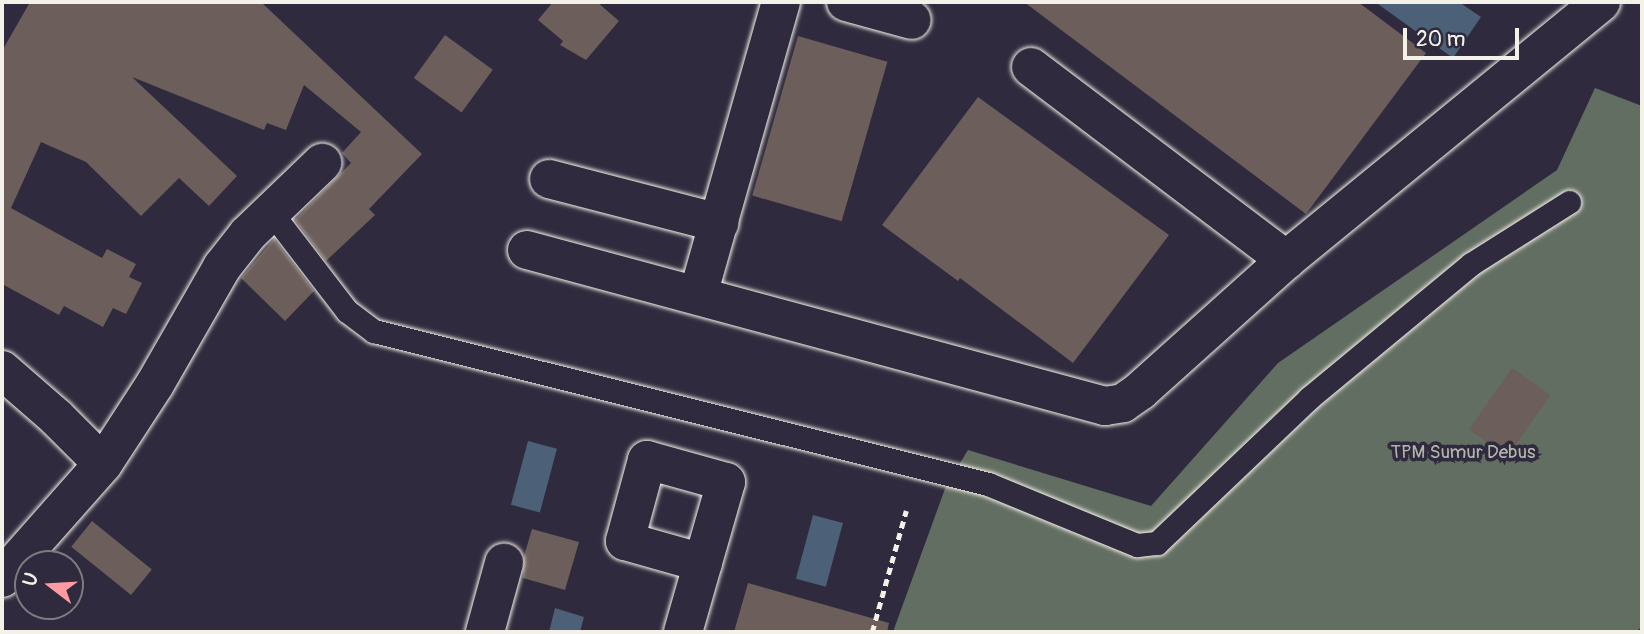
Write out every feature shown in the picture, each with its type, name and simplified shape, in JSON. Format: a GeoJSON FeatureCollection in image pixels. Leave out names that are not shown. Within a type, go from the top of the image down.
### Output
{"type":"FeatureCollection","features":[{"type":"Feature","properties":{"kind":"street"},"geometry":{"type":"LineString","coordinates":[[698,295],[781,2]]}},
{"type":"Feature","properties":{"kind":"street"},"geometry":{"type":"LineString","coordinates":[[846,2],[912,20]]}},
{"type":"Feature","properties":{"kind":"street"},"geometry":{"type":"LineString","coordinates":[[527,250],[1105,406],[1123,403],[1140,391],[1286,260],[1601,2]]}},
{"type":"Feature","properties":{"kind":"street"},"geometry":{"type":"LineString","coordinates":[[1031,66],[1286,260]]}},
{"type":"Feature","properties":{"kind":"street"},"geometry":{"type":"LineString","coordinates":[[2,578],[103,464],[155,384],[222,267],[271,212],[322,163]]}},
{"type":"Feature","properties":{"kind":"street"},"geometry":{"type":"LineString","coordinates":[[550,179],[719,223]]}},
{"type":"Feature","properties":{"kind":"street"},"geometry":{"type":"LineString","coordinates":[[2,370],[56,417],[103,464]]}},
{"type":"Feature","properties":{"kind":"street"},"geometry":{"type":"LineString","coordinates":[[485,632],[505,563]]}},
{"type":"Feature","properties":{"kind":"street"},"geometry":{"type":"LineString","coordinates":[[683,632],[703,563]]}},
{"type":"Feature","properties":{"kind":"lane"},"geometry":{"type":"LineString","coordinates":[[271,212],[347,311],[374,331],[988,485],[1137,545],[1157,544],[1309,398],[1471,264],[1569,202]]}},
{"type":"Feature","properties":{"kind":"path"},"geometry":{"type":"LineString","coordinates":[[872,632],[906,511]]}},
{"type":"Feature","properties":{"kind":"green space","name":"TPM Sumur Debus"},"geometry":{"type":"Polygon","coordinates":[[[1595,88],[1642,106],[1642,627],[1635,632],[895,632],[946,486],[968,450],[1151,506],[1278,363],[1557,170],[1595,88]]]}},
{"type":"Feature","properties":{"kind":"water"},"geometry":{"type":"Polygon","coordinates":[[[1375,2],[1459,2],[1481,17],[1453,58],[1375,2]]]}},
{"type":"Feature","properties":{"kind":"water"},"geometry":{"type":"Polygon","coordinates":[[[528,441],[557,449],[540,513],[511,505],[528,441]]]}},
{"type":"Feature","properties":{"kind":"water"},"geometry":{"type":"Polygon","coordinates":[[[813,515],[843,523],[826,587],[796,579],[813,515]]]}},
{"type":"Feature","properties":{"kind":"water"},"geometry":{"type":"Polygon","coordinates":[[[555,608],[584,617],[580,632],[549,632],[555,608]]]}},
{"type":"Feature","properties":{"kind":"building"},"geometry":{"type":"Polygon","coordinates":[[[30,2],[261,2],[422,154],[369,209],[375,215],[326,261],[295,220],[351,163],[342,153],[361,132],[304,85],[286,130],[267,123],[264,130],[132,77],[237,176],[209,206],[179,178],[141,216],[86,162],[41,142],[11,208],[102,258],[107,249],[136,264],[129,277],[142,283],[126,314],[113,308],[103,327],[64,306],[59,315],[2,284],[2,51],[30,2]]]}},
{"type":"Feature","properties":{"kind":"building"},"geometry":{"type":"Polygon","coordinates":[[[553,2],[597,2],[619,21],[586,60],[560,45],[563,41],[538,20],[553,2]]]}},
{"type":"Feature","properties":{"kind":"building"},"geometry":{"type":"Polygon","coordinates":[[[1024,2],[1358,2],[1426,53],[1306,214],[1024,2]]]}},
{"type":"Feature","properties":{"kind":"building"},"geometry":{"type":"Polygon","coordinates":[[[445,35],[493,70],[462,113],[414,78],[445,35]]]}},
{"type":"Feature","properties":{"kind":"building"},"geometry":{"type":"Polygon","coordinates":[[[798,36],[887,62],[842,221],[752,196],[798,36]]]}},
{"type":"Feature","properties":{"kind":"building"},"geometry":{"type":"Polygon","coordinates":[[[978,97],[1169,235],[1073,363],[960,278],[958,281],[882,225],[978,97]]]}},
{"type":"Feature","properties":{"kind":"building"},"geometry":{"type":"Polygon","coordinates":[[[274,239],[314,291],[285,321],[241,278],[274,239]]]}},
{"type":"Feature","properties":{"kind":"building"},"geometry":{"type":"Polygon","coordinates":[[[1512,368],[1551,395],[1507,456],[1469,429],[1512,368]]]}},
{"type":"Feature","properties":{"kind":"building"},"geometry":{"type":"Polygon","coordinates":[[[92,521],[152,569],[131,595],[84,557],[84,550],[75,550],[71,547],[92,521]]]}},
{"type":"Feature","properties":{"kind":"building"},"geometry":{"type":"Polygon","coordinates":[[[532,529],[579,542],[565,590],[523,578],[524,556],[532,529]]]}},
{"type":"Feature","properties":{"kind":"building"},"geometry":{"type":"Polygon","coordinates":[[[748,583],[889,623],[887,632],[734,632],[748,583]]]}}]}
